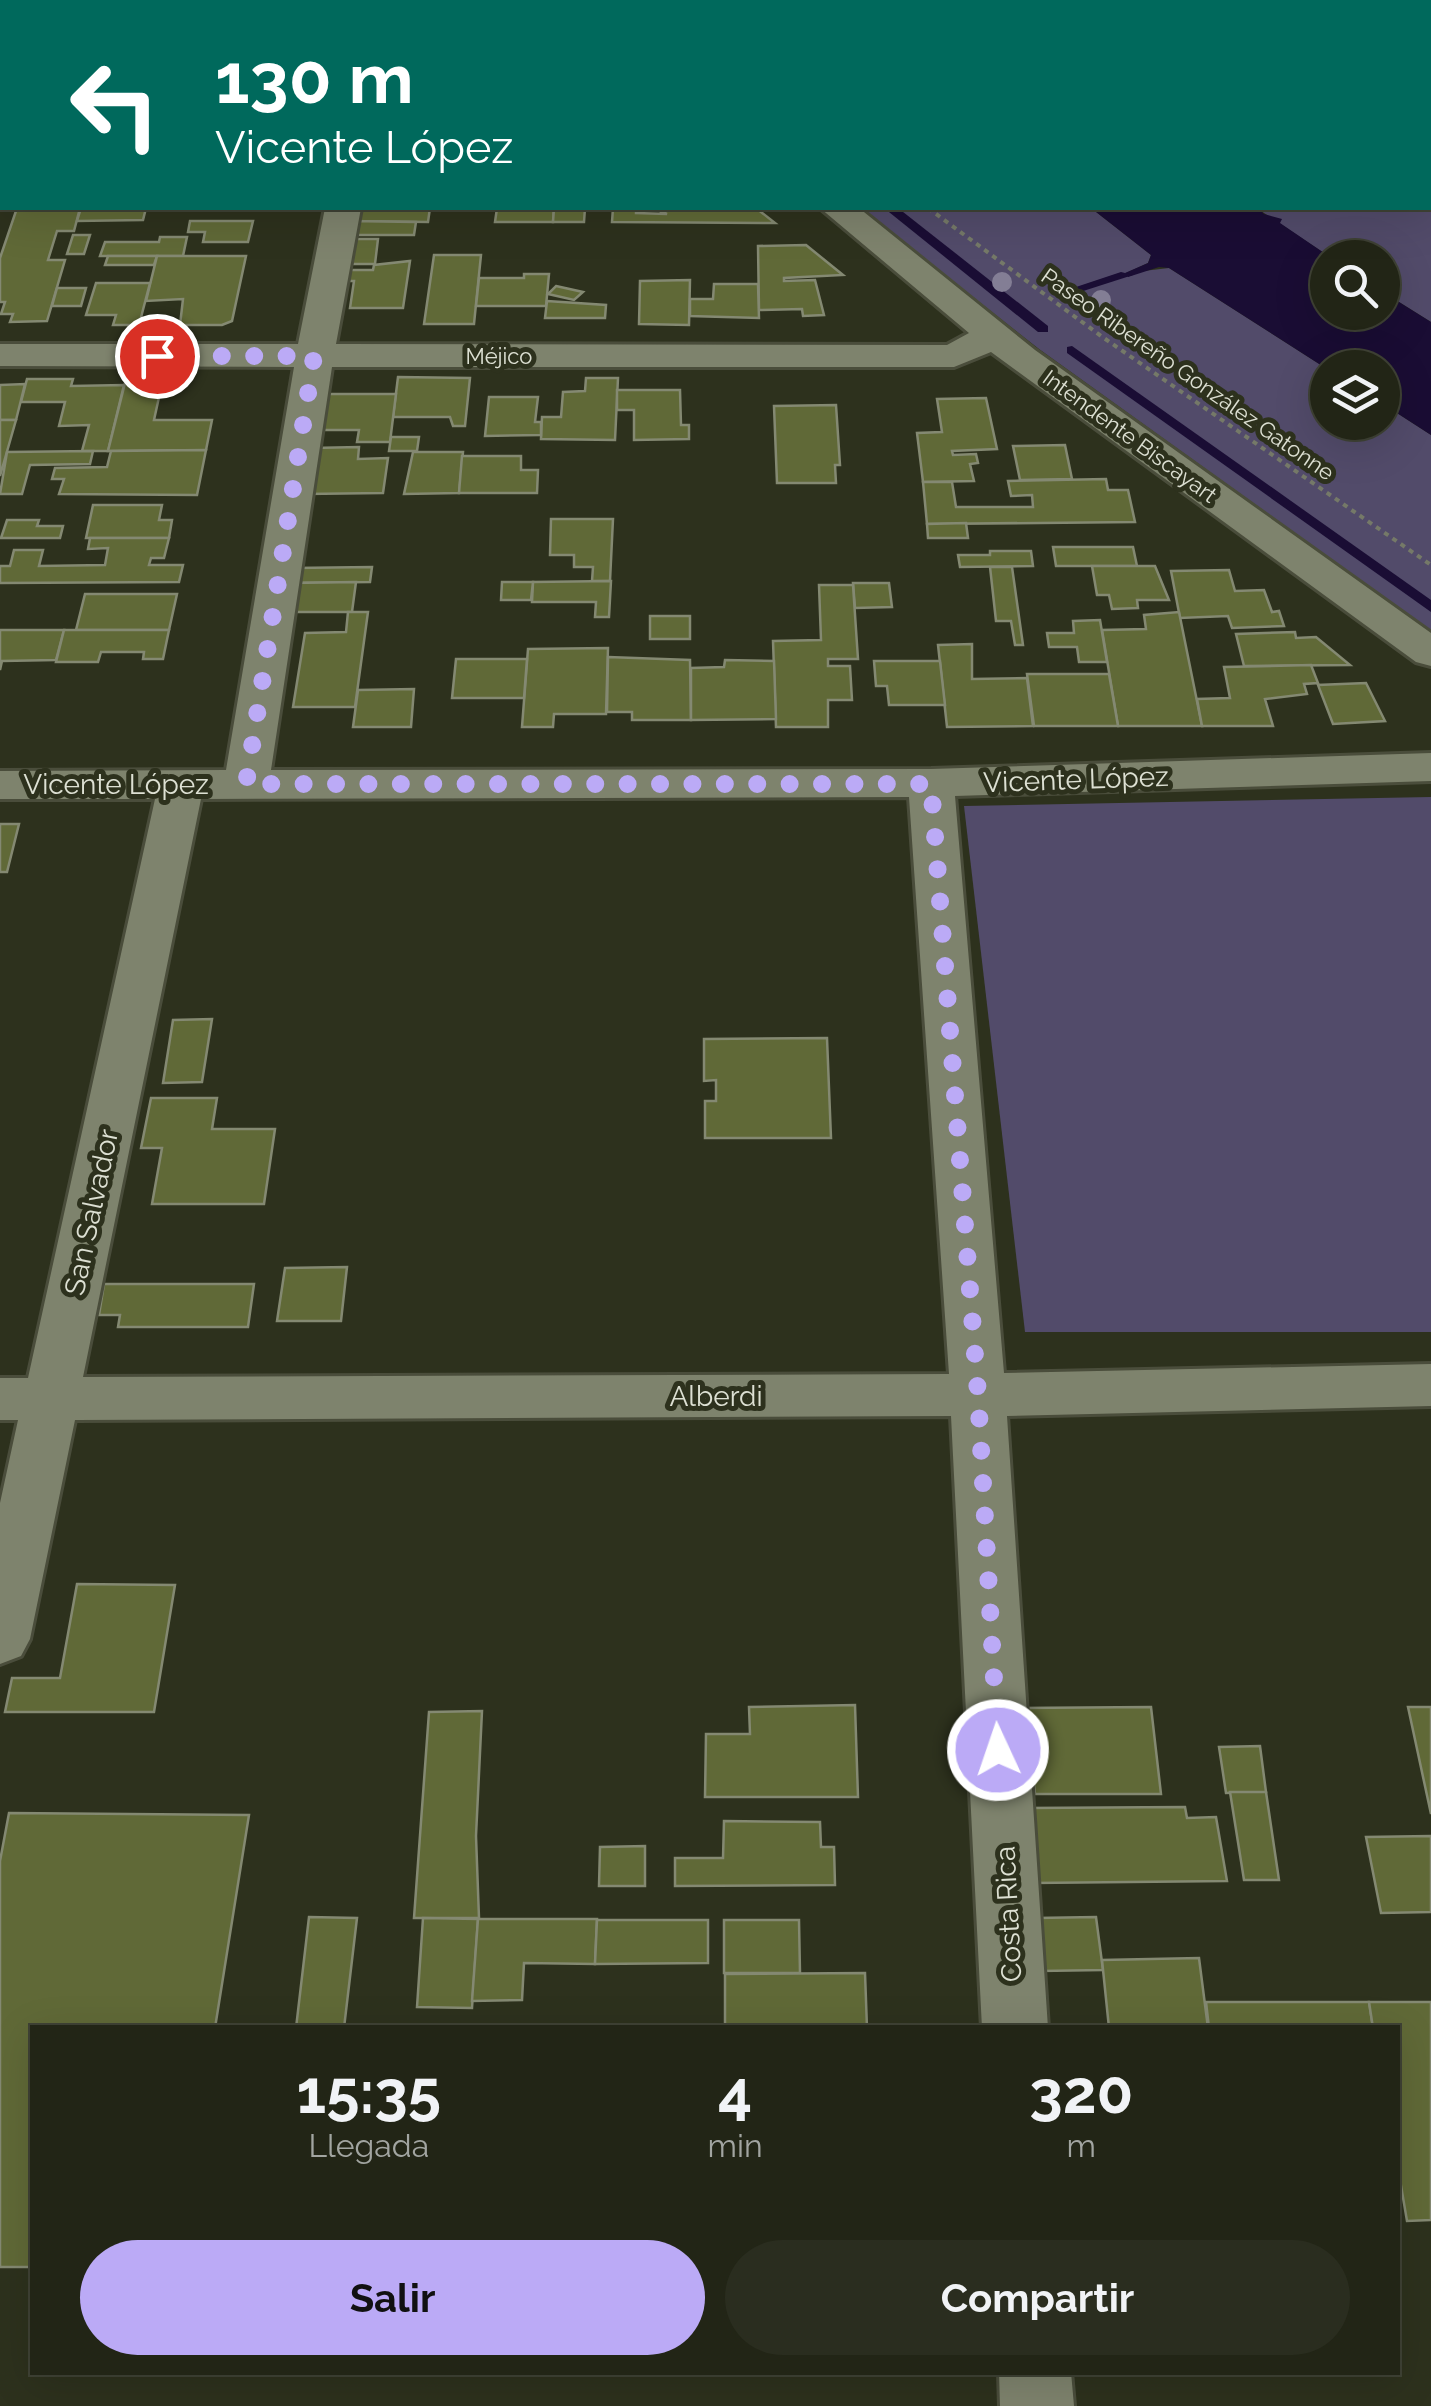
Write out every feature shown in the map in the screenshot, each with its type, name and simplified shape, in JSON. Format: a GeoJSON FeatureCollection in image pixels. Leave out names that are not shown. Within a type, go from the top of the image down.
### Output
{"type":"FeatureCollection","features":[{"type":"Feature","properties":{"kind":"street"},"geometry":{"type":"LineString","coordinates":[[246,784],[314,356],[344,210]]}},
{"type":"Feature","properties":{"kind":"street","name":"Intendente Biscayart"},"geometry":{"type":"LineString","coordinates":[[840,210],[994,335],[1431,653]]}},
{"type":"Feature","properties":{"kind":"street","name":"Méjico"},"geometry":{"type":"LineString","coordinates":[[0,355],[954,356],[994,335]]}},
{"type":"Feature","properties":{"kind":"street","name":"Vicente López"},"geometry":{"type":"LineString","coordinates":[[0,784],[931,784],[1431,767]]}},
{"type":"Feature","properties":{"kind":"street","name":"Costa Rica"},"geometry":{"type":"LineString","coordinates":[[931,784],[978,1394],[1015,2025]]}},
{"type":"Feature","properties":{"kind":"street","name":"San Salvador"},"geometry":{"type":"LineString","coordinates":[[0,1639],[26,1399],[182,785]]}},
{"type":"Feature","properties":{"kind":"street","name":"Alberdi"},"geometry":{"type":"LineString","coordinates":[[26,1399],[978,1394],[1431,1386]]}},
{"type":"Feature","properties":{"kind":"street"},"geometry":{"type":"LineString","coordinates":[[1035,2375],[1037,2406]]}},
{"type":"Feature","properties":{"kind":"path","name":"Paseo Ribereño González Gatonne"},"geometry":{"type":"LineString","coordinates":[[931,210],[1101,336],[1431,566]]}},
{"type":"Feature","properties":{"kind":"shaded area"},"geometry":{"type":"Polygon","coordinates":[[[863,210],[1094,210],[1151,255],[1148,263],[1126,273],[1169,268],[1310,358],[1310,440],[1400,440],[1400,415],[1431,435],[1431,631],[1039,349],[863,210]]]}},
{"type":"Feature","properties":{"kind":"shaded area"},"geometry":{"type":"Polygon","coordinates":[[[1094,210],[1260,210],[1282,219],[1280,223],[1310,243],[1310,330],[1400,330],[1400,303],[1431,322],[1431,435],[1400,415],[1400,350],[1310,350],[1310,358],[1169,268],[1159,267],[1128,277],[1125,273],[1148,263],[1151,255],[1094,210]]]}},
{"type":"Feature","properties":{"kind":"shaded area"},"geometry":{"type":"Polygon","coordinates":[[[1260,210],[1431,210],[1431,322],[1400,303],[1400,240],[1310,240],[1310,244],[1260,210]]]}},
{"type":"Feature","properties":{"kind":"shaded area"},"geometry":{"type":"Polygon","coordinates":[[[1431,797],[1431,1332],[1025,1332],[964,806],[1431,797]]]}},
{"type":"Feature","properties":{"kind":"building"},"geometry":{"type":"Polygon","coordinates":[[[16,210],[79,210],[74,231],[57,231],[48,260],[65,260],[47,321],[10,322],[13,314],[1,314],[5,302],[0,302],[0,258],[16,210]]]}},
{"type":"Feature","properties":{"kind":"building"},"geometry":{"type":"Polygon","coordinates":[[[80,210],[146,210],[143,220],[77,221],[80,210]]]}},
{"type":"Feature","properties":{"kind":"building"},"geometry":{"type":"Polygon","coordinates":[[[351,210],[430,210],[428,222],[349,221],[351,210]]]}},
{"type":"Feature","properties":{"kind":"building"},"geometry":{"type":"Polygon","coordinates":[[[497,210],[554,210],[553,222],[495,222],[497,210]]]}},
{"type":"Feature","properties":{"kind":"building"},"geometry":{"type":"Polygon","coordinates":[[[554,210],[585,210],[584,222],[553,222],[554,210]]]}},
{"type":"Feature","properties":{"kind":"building"},"geometry":{"type":"Polygon","coordinates":[[[613,210],[667,214],[658,210],[759,210],[775,223],[612,222],[613,210]]]}},
{"type":"Feature","properties":{"kind":"building"},"geometry":{"type":"Polygon","coordinates":[[[190,221],[253,221],[248,242],[203,242],[205,232],[188,232],[190,221]]]}},
{"type":"Feature","properties":{"kind":"building"},"geometry":{"type":"Polygon","coordinates":[[[349,221],[416,222],[414,235],[346,235],[349,221]]]}},
{"type":"Feature","properties":{"kind":"building"},"geometry":{"type":"Polygon","coordinates":[[[73,235],[90,235],[84,254],[67,254],[73,235]]]}},
{"type":"Feature","properties":{"kind":"building"},"geometry":{"type":"Polygon","coordinates":[[[160,237],[187,237],[183,256],[100,256],[105,242],[159,242],[160,237]]]}},
{"type":"Feature","properties":{"kind":"building"},"geometry":{"type":"Polygon","coordinates":[[[345,239],[378,239],[375,264],[341,264],[345,239]]]}},
{"type":"Feature","properties":{"kind":"building"},"geometry":{"type":"Polygon","coordinates":[[[806,245],[843,275],[784,281],[815,280],[824,315],[803,316],[802,309],[759,310],[758,246],[806,245]]]}},
{"type":"Feature","properties":{"kind":"building"},"geometry":{"type":"Polygon","coordinates":[[[434,255],[481,255],[474,324],[424,324],[434,255]]]}},
{"type":"Feature","properties":{"kind":"building"},"geometry":{"type":"Polygon","coordinates":[[[108,256],[157,256],[154,265],[105,265],[108,256]]]}},
{"type":"Feature","properties":{"kind":"building"},"geometry":{"type":"Polygon","coordinates":[[[157,256],[246,256],[232,321],[222,325],[180,325],[183,299],[146,301],[157,256]]]}},
{"type":"Feature","properties":{"kind":"building"},"geometry":{"type":"Polygon","coordinates":[[[410,261],[403,308],[350,308],[354,281],[338,281],[340,270],[373,270],[374,265],[410,261]]]}},
{"type":"Feature","properties":{"kind":"building"},"geometry":{"type":"Polygon","coordinates":[[[524,274],[549,274],[546,306],[476,306],[479,278],[524,278],[524,274]]]}},
{"type":"Feature","properties":{"kind":"building"},"geometry":{"type":"Polygon","coordinates":[[[690,280],[689,325],[639,324],[640,281],[690,280]]]}},
{"type":"Feature","properties":{"kind":"building"},"geometry":{"type":"Polygon","coordinates":[[[96,283],[150,283],[139,325],[113,325],[116,315],[86,315],[96,283]]]}},
{"type":"Feature","properties":{"kind":"building"},"geometry":{"type":"Polygon","coordinates":[[[714,284],[758,284],[759,318],[690,316],[690,299],[713,299],[714,284]]]}},
{"type":"Feature","properties":{"kind":"building"},"geometry":{"type":"Polygon","coordinates":[[[556,286],[583,292],[574,300],[548,294],[556,286]]]}},
{"type":"Feature","properties":{"kind":"building"},"geometry":{"type":"Polygon","coordinates":[[[57,288],[86,288],[81,306],[52,306],[57,288]]]}},
{"type":"Feature","properties":{"kind":"building"},"geometry":{"type":"Polygon","coordinates":[[[547,301],[606,305],[605,318],[545,318],[547,301]]]}},
{"type":"Feature","properties":{"kind":"building"},"geometry":{"type":"Polygon","coordinates":[[[398,377],[470,378],[465,426],[453,426],[450,417],[393,417],[398,377]]]}},
{"type":"Feature","properties":{"kind":"building"},"geometry":{"type":"Polygon","coordinates":[[[586,378],[618,378],[615,440],[541,439],[542,417],[561,417],[563,392],[585,391],[586,378]]]}},
{"type":"Feature","properties":{"kind":"building"},"geometry":{"type":"Polygon","coordinates":[[[27,379],[73,379],[71,386],[124,385],[108,451],[82,451],[89,425],[59,426],[65,402],[21,402],[27,379]]]}},
{"type":"Feature","properties":{"kind":"building"},"geometry":{"type":"Polygon","coordinates":[[[126,379],[163,379],[154,420],[212,420],[206,450],[108,451],[126,379]]]}},
{"type":"Feature","properties":{"kind":"building"},"geometry":{"type":"Polygon","coordinates":[[[25,384],[16,420],[0,420],[0,385],[25,384]]]}},
{"type":"Feature","properties":{"kind":"building"},"geometry":{"type":"Polygon","coordinates":[[[617,390],[680,390],[681,425],[689,425],[689,439],[634,440],[634,410],[617,410],[617,390]]]}},
{"type":"Feature","properties":{"kind":"building"},"geometry":{"type":"Polygon","coordinates":[[[320,394],[396,394],[390,442],[357,442],[359,430],[314,430],[320,394]]]}},
{"type":"Feature","properties":{"kind":"building"},"geometry":{"type":"Polygon","coordinates":[[[489,397],[538,397],[535,422],[541,422],[541,435],[485,436],[489,397]]]}},
{"type":"Feature","properties":{"kind":"building"},"geometry":{"type":"Polygon","coordinates":[[[986,398],[997,449],[952,451],[953,455],[976,454],[978,463],[970,464],[974,481],[923,482],[917,433],[942,432],[937,399],[986,398]]]}},
{"type":"Feature","properties":{"kind":"building"},"geometry":{"type":"Polygon","coordinates":[[[836,405],[840,465],[835,465],[836,483],[777,483],[774,406],[836,405]]]}},
{"type":"Feature","properties":{"kind":"building"},"geometry":{"type":"Polygon","coordinates":[[[0,420],[16,420],[0,476],[0,420]]]}},
{"type":"Feature","properties":{"kind":"building"},"geometry":{"type":"Polygon","coordinates":[[[391,437],[419,437],[417,451],[389,451],[391,437]]]}},
{"type":"Feature","properties":{"kind":"building"},"geometry":{"type":"Polygon","coordinates":[[[1065,445],[1072,479],[1020,480],[1013,446],[1065,445]]]}},
{"type":"Feature","properties":{"kind":"building"},"geometry":{"type":"Polygon","coordinates":[[[359,447],[358,459],[388,458],[383,493],[305,494],[312,448],[359,447]]]}},
{"type":"Feature","properties":{"kind":"building"},"geometry":{"type":"Polygon","coordinates":[[[206,450],[197,495],[59,494],[64,479],[52,479],[55,468],[107,467],[111,451],[206,450]]]}},
{"type":"Feature","properties":{"kind":"building"},"geometry":{"type":"Polygon","coordinates":[[[93,451],[90,464],[30,465],[22,494],[0,494],[7,452],[93,451]]]}},
{"type":"Feature","properties":{"kind":"building"},"geometry":{"type":"Polygon","coordinates":[[[413,452],[463,452],[459,493],[404,494],[413,452]]]}},
{"type":"Feature","properties":{"kind":"building"},"geometry":{"type":"Polygon","coordinates":[[[462,456],[521,456],[521,470],[538,470],[537,493],[459,493],[462,456]]]}},
{"type":"Feature","properties":{"kind":"building"},"geometry":{"type":"Polygon","coordinates":[[[1106,479],[1108,490],[1128,490],[1135,522],[927,524],[923,482],[952,482],[956,507],[1033,507],[1032,495],[1011,496],[1008,481],[1106,479]]]}},
{"type":"Feature","properties":{"kind":"building"},"geometry":{"type":"Polygon","coordinates":[[[93,505],[162,505],[159,520],[172,520],[169,538],[86,538],[93,505]]]}},
{"type":"Feature","properties":{"kind":"building"},"geometry":{"type":"Polygon","coordinates":[[[551,519],[613,519],[610,581],[592,581],[593,567],[574,567],[574,555],[550,555],[551,519]]]}},
{"type":"Feature","properties":{"kind":"building"},"geometry":{"type":"Polygon","coordinates":[[[7,520],[39,520],[37,526],[63,526],[60,538],[1,538],[7,520]]]}},
{"type":"Feature","properties":{"kind":"building"},"geometry":{"type":"Polygon","coordinates":[[[966,523],[968,538],[928,538],[927,524],[966,523]]]}},
{"type":"Feature","properties":{"kind":"building"},"geometry":{"type":"Polygon","coordinates":[[[90,538],[169,538],[164,558],[151,558],[149,565],[183,565],[179,582],[0,583],[0,566],[10,566],[14,550],[43,550],[39,566],[105,565],[108,548],[88,549],[90,538]]]}},
{"type":"Feature","properties":{"kind":"building"},"geometry":{"type":"Polygon","coordinates":[[[1053,547],[1133,547],[1137,566],[1056,566],[1053,547]]]}},
{"type":"Feature","properties":{"kind":"building"},"geometry":{"type":"Polygon","coordinates":[[[990,551],[1031,551],[1033,566],[960,567],[958,555],[990,555],[990,551]]]}},
{"type":"Feature","properties":{"kind":"building"},"geometry":{"type":"Polygon","coordinates":[[[1092,566],[1155,566],[1169,600],[1137,600],[1138,608],[1112,609],[1109,595],[1097,595],[1092,566]]]}},
{"type":"Feature","properties":{"kind":"building"},"geometry":{"type":"Polygon","coordinates":[[[372,567],[370,582],[290,583],[293,568],[372,567]]]}},
{"type":"Feature","properties":{"kind":"building"},"geometry":{"type":"Polygon","coordinates":[[[990,567],[1012,567],[1023,645],[1015,645],[1011,621],[996,621],[990,567]]]}},
{"type":"Feature","properties":{"kind":"building"},"geometry":{"type":"Polygon","coordinates":[[[1229,570],[1235,591],[1264,590],[1272,612],[1279,611],[1284,626],[1232,628],[1228,616],[1180,618],[1171,571],[1229,570]]]}},
{"type":"Feature","properties":{"kind":"building"},"geometry":{"type":"Polygon","coordinates":[[[611,581],[609,617],[595,617],[596,602],[532,602],[533,582],[611,581]]]}},
{"type":"Feature","properties":{"kind":"building"},"geometry":{"type":"Polygon","coordinates":[[[356,582],[352,612],[286,612],[290,583],[356,582]]]}},
{"type":"Feature","properties":{"kind":"building"},"geometry":{"type":"Polygon","coordinates":[[[502,582],[533,582],[531,600],[501,600],[502,582]]]}},
{"type":"Feature","properties":{"kind":"building"},"geometry":{"type":"Polygon","coordinates":[[[853,583],[889,583],[892,607],[855,608],[853,583]]]}},
{"type":"Feature","properties":{"kind":"building"},"geometry":{"type":"Polygon","coordinates":[[[819,585],[853,585],[858,659],[828,659],[828,666],[850,666],[852,700],[828,700],[828,727],[776,727],[773,641],[821,640],[819,585]]]}},
{"type":"Feature","properties":{"kind":"building"},"geometry":{"type":"Polygon","coordinates":[[[85,594],[177,594],[169,630],[76,630],[85,594]]]}},
{"type":"Feature","properties":{"kind":"building"},"geometry":{"type":"Polygon","coordinates":[[[348,612],[368,612],[355,707],[293,707],[305,633],[346,632],[348,612]]]}},
{"type":"Feature","properties":{"kind":"building"},"geometry":{"type":"Polygon","coordinates":[[[1179,612],[1202,726],[1118,726],[1102,630],[1146,629],[1144,615],[1179,612]]]}},
{"type":"Feature","properties":{"kind":"building"},"geometry":{"type":"Polygon","coordinates":[[[650,616],[690,616],[690,639],[650,639],[650,616]]]}},
{"type":"Feature","properties":{"kind":"building"},"geometry":{"type":"Polygon","coordinates":[[[1100,620],[1107,662],[1079,662],[1077,647],[1049,647],[1047,633],[1074,633],[1073,621],[1100,620]]]}},
{"type":"Feature","properties":{"kind":"building"},"geometry":{"type":"Polygon","coordinates":[[[0,630],[64,630],[56,660],[2,661],[0,670],[0,630]]]}},
{"type":"Feature","properties":{"kind":"building"},"geometry":{"type":"Polygon","coordinates":[[[64,630],[169,630],[163,659],[143,659],[144,652],[101,652],[98,662],[56,662],[64,630]]]}},
{"type":"Feature","properties":{"kind":"building"},"geometry":{"type":"Polygon","coordinates":[[[1295,632],[1296,638],[1316,637],[1350,665],[1244,666],[1236,634],[1295,632]]]}},
{"type":"Feature","properties":{"kind":"building"},"geometry":{"type":"Polygon","coordinates":[[[972,644],[972,679],[1027,678],[1033,726],[947,727],[938,645],[972,644]]]}},
{"type":"Feature","properties":{"kind":"building"},"geometry":{"type":"Polygon","coordinates":[[[608,648],[606,714],[554,714],[553,727],[522,727],[528,649],[608,648]]]}},
{"type":"Feature","properties":{"kind":"building"},"geometry":{"type":"Polygon","coordinates":[[[608,657],[690,660],[691,720],[632,720],[632,712],[607,712],[608,657]]]}},
{"type":"Feature","properties":{"kind":"building"},"geometry":{"type":"Polygon","coordinates":[[[456,659],[527,659],[524,698],[452,698],[456,659]]]}},
{"type":"Feature","properties":{"kind":"building"},"geometry":{"type":"Polygon","coordinates":[[[725,660],[774,661],[776,719],[691,720],[691,668],[724,667],[725,660]]]}},
{"type":"Feature","properties":{"kind":"building"},"geometry":{"type":"Polygon","coordinates":[[[874,661],[940,661],[945,705],[889,705],[887,686],[876,686],[874,661]]]}},
{"type":"Feature","properties":{"kind":"building"},"geometry":{"type":"Polygon","coordinates":[[[1311,665],[1318,683],[1304,684],[1307,694],[1265,699],[1273,726],[1202,726],[1197,699],[1230,698],[1224,667],[1311,665]]]}},
{"type":"Feature","properties":{"kind":"building"},"geometry":{"type":"Polygon","coordinates":[[[1027,674],[1109,674],[1118,726],[1034,726],[1027,674]]]}},
{"type":"Feature","properties":{"kind":"building"},"geometry":{"type":"Polygon","coordinates":[[[1366,683],[1385,721],[1333,724],[1318,685],[1366,683]]]}},
{"type":"Feature","properties":{"kind":"building"},"geometry":{"type":"Polygon","coordinates":[[[414,689],[411,727],[353,727],[358,690],[414,689]]]}},
{"type":"Feature","properties":{"kind":"building"},"geometry":{"type":"Polygon","coordinates":[[[0,824],[19,824],[7,872],[0,872],[0,824]]]}},
{"type":"Feature","properties":{"kind":"building"},"geometry":{"type":"Polygon","coordinates":[[[212,1019],[202,1082],[163,1083],[173,1020],[212,1019]]]}},
{"type":"Feature","properties":{"kind":"building"},"geometry":{"type":"Polygon","coordinates":[[[827,1038],[831,1138],[705,1138],[705,1101],[716,1101],[716,1080],[704,1081],[704,1039],[827,1038]]]}},
{"type":"Feature","properties":{"kind":"building"},"geometry":{"type":"Polygon","coordinates":[[[151,1098],[217,1098],[212,1129],[275,1129],[264,1204],[152,1204],[162,1148],[141,1148],[151,1098]]]}},
{"type":"Feature","properties":{"kind":"building"},"geometry":{"type":"Polygon","coordinates":[[[347,1267],[341,1321],[277,1321],[285,1268],[347,1267]]]}},
{"type":"Feature","properties":{"kind":"building"},"geometry":{"type":"Polygon","coordinates":[[[104,1284],[254,1284],[248,1327],[118,1327],[120,1315],[99,1315],[104,1284]]]}},
{"type":"Feature","properties":{"kind":"building"},"geometry":{"type":"Polygon","coordinates":[[[77,1584],[175,1585],[154,1712],[5,1712],[12,1678],[60,1678],[77,1584]]]}},
{"type":"Feature","properties":{"kind":"building"},"geometry":{"type":"Polygon","coordinates":[[[855,1705],[858,1797],[705,1797],[706,1734],[750,1734],[749,1707],[855,1705]]]}},
{"type":"Feature","properties":{"kind":"building"},"geometry":{"type":"Polygon","coordinates":[[[1151,1707],[1161,1794],[1035,1794],[1029,1735],[1020,1735],[1018,1708],[1151,1707]]]}},
{"type":"Feature","properties":{"kind":"building"},"geometry":{"type":"Polygon","coordinates":[[[1408,1707],[1431,1707],[1431,1814],[1408,1707]]]}},
{"type":"Feature","properties":{"kind":"building"},"geometry":{"type":"Polygon","coordinates":[[[482,1711],[476,1836],[479,1918],[414,1918],[429,1712],[482,1711]]]}},
{"type":"Feature","properties":{"kind":"building"},"geometry":{"type":"Polygon","coordinates":[[[1260,1746],[1266,1792],[1226,1793],[1219,1747],[1260,1746]]]}},
{"type":"Feature","properties":{"kind":"building"},"geometry":{"type":"Polygon","coordinates":[[[1230,1792],[1266,1792],[1279,1880],[1244,1880],[1230,1792]]]}},
{"type":"Feature","properties":{"kind":"building"},"geometry":{"type":"Polygon","coordinates":[[[1185,1807],[1187,1818],[1216,1817],[1227,1881],[1033,1883],[1026,1808],[1185,1807]]]}},
{"type":"Feature","properties":{"kind":"building"},"geometry":{"type":"Polygon","coordinates":[[[9,1813],[249,1815],[215,2025],[30,2025],[30,2267],[0,2267],[0,1861],[9,1813]]]}},
{"type":"Feature","properties":{"kind":"building"},"geometry":{"type":"Polygon","coordinates":[[[724,1821],[820,1822],[821,1847],[834,1847],[835,1885],[675,1886],[675,1858],[723,1858],[724,1821]]]}},
{"type":"Feature","properties":{"kind":"building"},"geometry":{"type":"Polygon","coordinates":[[[1431,1836],[1431,1912],[1381,1913],[1366,1837],[1431,1836]]]}},
{"type":"Feature","properties":{"kind":"building"},"geometry":{"type":"Polygon","coordinates":[[[645,1846],[645,1886],[599,1886],[600,1847],[645,1846]]]}},
{"type":"Feature","properties":{"kind":"building"},"geometry":{"type":"Polygon","coordinates":[[[309,1917],[357,1918],[344,2025],[296,2025],[309,1917]]]}},
{"type":"Feature","properties":{"kind":"building"},"geometry":{"type":"Polygon","coordinates":[[[1096,1917],[1103,1970],[1040,1971],[1036,1918],[1096,1917]]]}},
{"type":"Feature","properties":{"kind":"building"},"geometry":{"type":"Polygon","coordinates":[[[423,1918],[478,1919],[472,2008],[417,2007],[423,1918]]]}},
{"type":"Feature","properties":{"kind":"building"},"geometry":{"type":"Polygon","coordinates":[[[478,1919],[597,1919],[595,1964],[524,1963],[522,2000],[472,2001],[478,1919]]]}},
{"type":"Feature","properties":{"kind":"building"},"geometry":{"type":"Polygon","coordinates":[[[597,1920],[708,1920],[708,1963],[595,1964],[597,1920]]]}},
{"type":"Feature","properties":{"kind":"building"},"geometry":{"type":"Polygon","coordinates":[[[724,1920],[799,1920],[800,1973],[724,1973],[724,1920]]]}},
{"type":"Feature","properties":{"kind":"building"},"geometry":{"type":"Polygon","coordinates":[[[1199,1958],[1208,2025],[1109,2025],[1102,1960],[1199,1958]]]}},
{"type":"Feature","properties":{"kind":"building"},"geometry":{"type":"Polygon","coordinates":[[[865,1973],[867,2025],[725,2025],[725,1974],[865,1973]]]}},
{"type":"Feature","properties":{"kind":"building"},"geometry":{"type":"Polygon","coordinates":[[[1206,2002],[1369,2002],[1373,2025],[1209,2025],[1206,2002]]]}},
{"type":"Feature","properties":{"kind":"building"},"geometry":{"type":"Polygon","coordinates":[[[1369,2002],[1431,2002],[1431,2220],[1407,2221],[1400,2180],[1400,2025],[1373,2025],[1369,2002]]]}},
{"type":"Feature","properties":{"kind":"waterway"},"geometry":{"type":"LineString","coordinates":[[893,210],[1043,329]]}},
{"type":"Feature","properties":{"kind":"waterway"},"geometry":{"type":"LineString","coordinates":[[1077,289],[1126,275]]}},
{"type":"Feature","properties":{"kind":"waterway"},"geometry":{"type":"LineString","coordinates":[[1072,350],[1431,607]]}},
{"type":"Feature","properties":{"kind":"route"},"geometry":{"type":"LineString","coordinates":[[157,356],[314,356],[246,784],[931,784],[978,1394],[998,1750]]}}]}
